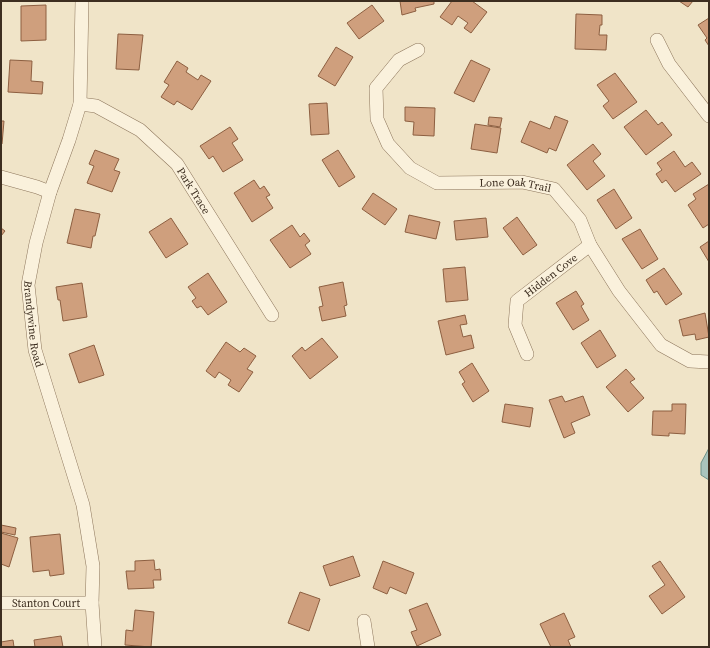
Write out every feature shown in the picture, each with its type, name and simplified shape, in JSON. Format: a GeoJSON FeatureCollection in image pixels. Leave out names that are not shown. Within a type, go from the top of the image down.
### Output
{"type":"FeatureCollection","features":[{"type":"Feature","properties":{"kind":"street","name":"Brandywine Road"},"geometry":{"type":"LineString","coordinates":[[82,1],[80,104],[50,192],[36,243],[28,285],[35,350],[83,505],[93,566],[92,603],[95,647]]}},
{"type":"Feature","properties":{"kind":"street"},"geometry":{"type":"LineString","coordinates":[[657,40],[669,64],[709,116]]}},
{"type":"Feature","properties":{"kind":"street","name":"Lone Oak Trail"},"geometry":{"type":"LineString","coordinates":[[418,50],[399,60],[376,88],[377,119],[388,144],[410,168],[437,183],[522,182],[554,189],[580,220],[590,245],[620,291],[661,345],[690,361],[709,362]]}},
{"type":"Feature","properties":{"kind":"street","name":"Park Trace"},"geometry":{"type":"LineString","coordinates":[[80,104],[96,106],[140,130],[178,164],[272,315]]}},
{"type":"Feature","properties":{"kind":"street"},"geometry":{"type":"LineString","coordinates":[[1,177],[50,192]]}},
{"type":"Feature","properties":{"kind":"street","name":"Hidden Cove"},"geometry":{"type":"LineString","coordinates":[[527,354],[516,325],[517,301],[590,245]]}},
{"type":"Feature","properties":{"kind":"street","name":"Stanton Court"},"geometry":{"type":"LineString","coordinates":[[1,603],[92,603]]}},
{"type":"Feature","properties":{"kind":"street"},"geometry":{"type":"LineString","coordinates":[[364,621],[368,647]]}},
{"type":"Feature","properties":{"kind":"water"},"geometry":{"type":"Polygon","coordinates":[[[709,448],[709,480],[701,475],[701,463],[709,448]]]}},
{"type":"Feature","properties":{"kind":"building"},"geometry":{"type":"Polygon","coordinates":[[[400,1],[434,1],[434,4],[415,8],[416,11],[402,15],[400,1]]]}},
{"type":"Feature","properties":{"kind":"building"},"geometry":{"type":"Polygon","coordinates":[[[452,1],[472,1],[487,12],[471,33],[464,28],[468,23],[458,16],[452,25],[440,17],[452,1]]]}},
{"type":"Feature","properties":{"kind":"building"},"geometry":{"type":"Polygon","coordinates":[[[679,1],[693,1],[688,7],[679,1]]]}},
{"type":"Feature","properties":{"kind":"building"},"geometry":{"type":"Polygon","coordinates":[[[46,5],[46,40],[21,41],[21,6],[46,5]]]}},
{"type":"Feature","properties":{"kind":"building"},"geometry":{"type":"Polygon","coordinates":[[[372,5],[384,21],[359,39],[347,23],[372,5]]]}},
{"type":"Feature","properties":{"kind":"building"},"geometry":{"type":"Polygon","coordinates":[[[576,14],[602,15],[602,25],[600,25],[599,35],[607,35],[606,50],[575,49],[576,14]]]}},
{"type":"Feature","properties":{"kind":"building"},"geometry":{"type":"Polygon","coordinates":[[[709,18],[709,46],[705,40],[707,38],[698,25],[709,18]]]}},
{"type":"Feature","properties":{"kind":"building"},"geometry":{"type":"Polygon","coordinates":[[[118,34],[143,35],[139,70],[116,69],[118,34]]]}},
{"type":"Feature","properties":{"kind":"building"},"geometry":{"type":"Polygon","coordinates":[[[336,47],[353,57],[335,86],[318,76],[336,47]]]}},
{"type":"Feature","properties":{"kind":"building"},"geometry":{"type":"Polygon","coordinates":[[[10,60],[32,61],[31,81],[43,82],[42,94],[8,92],[10,60]]]}},
{"type":"Feature","properties":{"kind":"building"},"geometry":{"type":"Polygon","coordinates":[[[471,60],[490,69],[474,102],[454,93],[471,60]]]}},
{"type":"Feature","properties":{"kind":"building"},"geometry":{"type":"Polygon","coordinates":[[[177,61],[188,68],[186,72],[198,80],[201,75],[211,81],[192,110],[177,101],[174,105],[161,97],[169,85],[164,82],[177,61]]]}},
{"type":"Feature","properties":{"kind":"building"},"geometry":{"type":"Polygon","coordinates":[[[615,73],[637,102],[613,119],[603,106],[609,101],[597,85],[615,73]]]}},
{"type":"Feature","properties":{"kind":"building"},"geometry":{"type":"Polygon","coordinates":[[[327,103],[329,134],[311,135],[309,104],[327,103]]]}},
{"type":"Feature","properties":{"kind":"building"},"geometry":{"type":"Polygon","coordinates":[[[405,107],[435,108],[434,136],[413,135],[414,122],[405,121],[405,107]]]}},
{"type":"Feature","properties":{"kind":"building"},"geometry":{"type":"Polygon","coordinates":[[[646,110],[658,125],[662,122],[672,135],[646,155],[624,127],[646,110]]]}},
{"type":"Feature","properties":{"kind":"building"},"geometry":{"type":"Polygon","coordinates":[[[555,116],[568,121],[556,151],[549,148],[547,153],[521,142],[530,121],[550,129],[555,116]]]}},
{"type":"Feature","properties":{"kind":"building"},"geometry":{"type":"Polygon","coordinates":[[[489,117],[502,118],[500,127],[488,125],[489,117]]]}},
{"type":"Feature","properties":{"kind":"building"},"geometry":{"type":"Polygon","coordinates":[[[1,121],[4,121],[2,144],[1,144],[1,121]]]}},
{"type":"Feature","properties":{"kind":"building"},"geometry":{"type":"Polygon","coordinates":[[[475,124],[501,128],[497,153],[471,149],[475,124]]]}},
{"type":"Feature","properties":{"kind":"building"},"geometry":{"type":"Polygon","coordinates":[[[230,127],[238,139],[232,143],[243,160],[223,172],[213,156],[209,159],[200,146],[230,127]]]}},
{"type":"Feature","properties":{"kind":"building"},"geometry":{"type":"Polygon","coordinates":[[[593,144],[601,154],[593,161],[605,176],[587,190],[567,165],[593,144]]]}},
{"type":"Feature","properties":{"kind":"building"},"geometry":{"type":"Polygon","coordinates":[[[95,150],[119,159],[114,170],[120,172],[112,192],[87,183],[94,166],[89,164],[95,150]]]}},
{"type":"Feature","properties":{"kind":"building"},"geometry":{"type":"Polygon","coordinates":[[[338,150],[355,177],[339,187],[322,160],[338,150]]]}},
{"type":"Feature","properties":{"kind":"building"},"geometry":{"type":"Polygon","coordinates":[[[674,151],[685,167],[692,162],[701,174],[675,192],[666,180],[662,183],[656,174],[662,170],[657,163],[674,151]]]}},
{"type":"Feature","properties":{"kind":"building"},"geometry":{"type":"Polygon","coordinates":[[[254,180],[260,189],[264,186],[270,195],[266,197],[273,208],[252,222],[234,193],[254,180]]]}},
{"type":"Feature","properties":{"kind":"building"},"geometry":{"type":"Polygon","coordinates":[[[709,184],[709,224],[703,228],[688,205],[696,199],[693,194],[709,184]]]}},
{"type":"Feature","properties":{"kind":"building"},"geometry":{"type":"Polygon","coordinates":[[[614,189],[632,218],[616,229],[597,200],[614,189]]]}},
{"type":"Feature","properties":{"kind":"building"},"geometry":{"type":"Polygon","coordinates":[[[373,193],[397,209],[385,225],[362,209],[373,193]]]}},
{"type":"Feature","properties":{"kind":"building"},"geometry":{"type":"Polygon","coordinates":[[[75,209],[100,214],[91,248],[67,243],[75,209]]]}},
{"type":"Feature","properties":{"kind":"building"},"geometry":{"type":"Polygon","coordinates":[[[409,215],[440,222],[436,239],[405,232],[409,215]]]}},
{"type":"Feature","properties":{"kind":"building"},"geometry":{"type":"Polygon","coordinates":[[[517,217],[537,245],[523,255],[503,228],[517,217]]]}},
{"type":"Feature","properties":{"kind":"building"},"geometry":{"type":"Polygon","coordinates":[[[171,218],[188,244],[166,258],[149,232],[171,218]]]}},
{"type":"Feature","properties":{"kind":"building"},"geometry":{"type":"Polygon","coordinates":[[[486,218],[488,237],[456,240],[454,221],[486,218]]]}},
{"type":"Feature","properties":{"kind":"building"},"geometry":{"type":"Polygon","coordinates":[[[292,225],[300,237],[304,233],[310,241],[305,245],[311,254],[290,268],[270,240],[292,225]]]}},
{"type":"Feature","properties":{"kind":"building"},"geometry":{"type":"Polygon","coordinates":[[[1,228],[5,231],[1,236],[1,228]]]}},
{"type":"Feature","properties":{"kind":"building"},"geometry":{"type":"Polygon","coordinates":[[[640,229],[658,259],[642,269],[622,239],[640,229]]]}},
{"type":"Feature","properties":{"kind":"building"},"geometry":{"type":"Polygon","coordinates":[[[709,241],[709,262],[700,247],[709,241]]]}},
{"type":"Feature","properties":{"kind":"building"},"geometry":{"type":"Polygon","coordinates":[[[465,267],[468,300],[446,302],[443,269],[465,267]]]}},
{"type":"Feature","properties":{"kind":"building"},"geometry":{"type":"Polygon","coordinates":[[[664,268],[682,294],[666,305],[657,291],[654,293],[646,280],[664,268]]]}},
{"type":"Feature","properties":{"kind":"building"},"geometry":{"type":"Polygon","coordinates":[[[208,273],[227,302],[208,315],[201,306],[197,308],[192,301],[196,298],[188,287],[208,273]]]}},
{"type":"Feature","properties":{"kind":"building"},"geometry":{"type":"Polygon","coordinates":[[[343,282],[347,305],[344,306],[346,316],[322,321],[319,307],[323,306],[319,287],[343,282]]]}},
{"type":"Feature","properties":{"kind":"building"},"geometry":{"type":"Polygon","coordinates":[[[82,283],[87,317],[63,321],[60,300],[58,300],[56,287],[82,283]]]}},
{"type":"Feature","properties":{"kind":"building"},"geometry":{"type":"Polygon","coordinates":[[[576,291],[584,304],[581,306],[589,320],[573,330],[556,303],[576,291]]]}},
{"type":"Feature","properties":{"kind":"building"},"geometry":{"type":"Polygon","coordinates":[[[705,313],[709,337],[696,340],[695,334],[683,336],[679,320],[705,313]]]}},
{"type":"Feature","properties":{"kind":"building"},"geometry":{"type":"Polygon","coordinates":[[[465,315],[467,324],[460,325],[463,337],[471,335],[474,348],[446,355],[438,321],[465,315]]]}},
{"type":"Feature","properties":{"kind":"building"},"geometry":{"type":"Polygon","coordinates":[[[600,330],[616,356],[597,368],[581,343],[600,330]]]}},
{"type":"Feature","properties":{"kind":"building"},"geometry":{"type":"Polygon","coordinates":[[[322,338],[338,357],[310,379],[292,356],[302,347],[305,351],[322,338]]]}},
{"type":"Feature","properties":{"kind":"building"},"geometry":{"type":"Polygon","coordinates":[[[226,342],[240,352],[244,348],[256,356],[247,369],[253,372],[239,392],[228,385],[231,380],[219,372],[215,378],[206,371],[226,342]]]}},
{"type":"Feature","properties":{"kind":"building"},"geometry":{"type":"Polygon","coordinates":[[[94,345],[104,375],[79,383],[69,354],[94,345]]]}},
{"type":"Feature","properties":{"kind":"building"},"geometry":{"type":"Polygon","coordinates":[[[472,363],[489,391],[473,402],[462,384],[465,382],[459,372],[472,363]]]}},
{"type":"Feature","properties":{"kind":"building"},"geometry":{"type":"Polygon","coordinates":[[[626,369],[635,379],[630,382],[644,398],[628,412],[606,387],[626,369]]]}},
{"type":"Feature","properties":{"kind":"building"},"geometry":{"type":"Polygon","coordinates":[[[562,396],[565,402],[583,396],[590,415],[571,423],[575,433],[564,438],[549,400],[562,396]]]}},
{"type":"Feature","properties":{"kind":"building"},"geometry":{"type":"Polygon","coordinates":[[[505,404],[533,408],[530,427],[502,422],[505,404]]]}},
{"type":"Feature","properties":{"kind":"building"},"geometry":{"type":"Polygon","coordinates":[[[672,404],[686,404],[685,434],[669,433],[669,436],[652,435],[653,411],[672,411],[672,404]]]}},
{"type":"Feature","properties":{"kind":"building"},"geometry":{"type":"Polygon","coordinates":[[[1,525],[16,528],[15,535],[1,532],[1,525]]]}},
{"type":"Feature","properties":{"kind":"building"},"geometry":{"type":"Polygon","coordinates":[[[1,533],[18,538],[9,567],[1,564],[1,533]]]}},
{"type":"Feature","properties":{"kind":"building"},"geometry":{"type":"Polygon","coordinates":[[[60,534],[64,574],[50,576],[49,570],[33,572],[30,537],[60,534]]]}},
{"type":"Feature","properties":{"kind":"building"},"geometry":{"type":"Polygon","coordinates":[[[353,556],[360,576],[330,586],[323,566],[353,556]]]}},
{"type":"Feature","properties":{"kind":"building"},"geometry":{"type":"Polygon","coordinates":[[[154,560],[155,570],[160,569],[161,580],[153,580],[154,588],[128,589],[126,571],[135,571],[135,561],[154,560]]]}},
{"type":"Feature","properties":{"kind":"building"},"geometry":{"type":"Polygon","coordinates":[[[383,561],[414,573],[406,594],[390,587],[387,594],[373,588],[383,561]]]}},
{"type":"Feature","properties":{"kind":"building"},"geometry":{"type":"Polygon","coordinates":[[[660,561],[685,597],[662,614],[649,596],[665,585],[652,566],[660,561]]]}},
{"type":"Feature","properties":{"kind":"building"},"geometry":{"type":"Polygon","coordinates":[[[300,592],[320,599],[309,631],[288,623],[300,592]]]}},
{"type":"Feature","properties":{"kind":"building"},"geometry":{"type":"Polygon","coordinates":[[[427,603],[441,635],[417,646],[411,632],[417,630],[409,610],[427,603]]]}},
{"type":"Feature","properties":{"kind":"building"},"geometry":{"type":"Polygon","coordinates":[[[135,610],[154,612],[151,647],[125,645],[126,630],[133,631],[135,610]]]}},
{"type":"Feature","properties":{"kind":"building"},"geometry":{"type":"Polygon","coordinates":[[[564,613],[575,637],[568,640],[571,647],[551,647],[540,624],[564,613]]]}},
{"type":"Feature","properties":{"kind":"building"},"geometry":{"type":"Polygon","coordinates":[[[61,636],[63,647],[35,647],[34,640],[61,636]]]}},
{"type":"Feature","properties":{"kind":"building"},"geometry":{"type":"Polygon","coordinates":[[[13,640],[14,647],[1,647],[1,642],[13,640]]]}}]}
